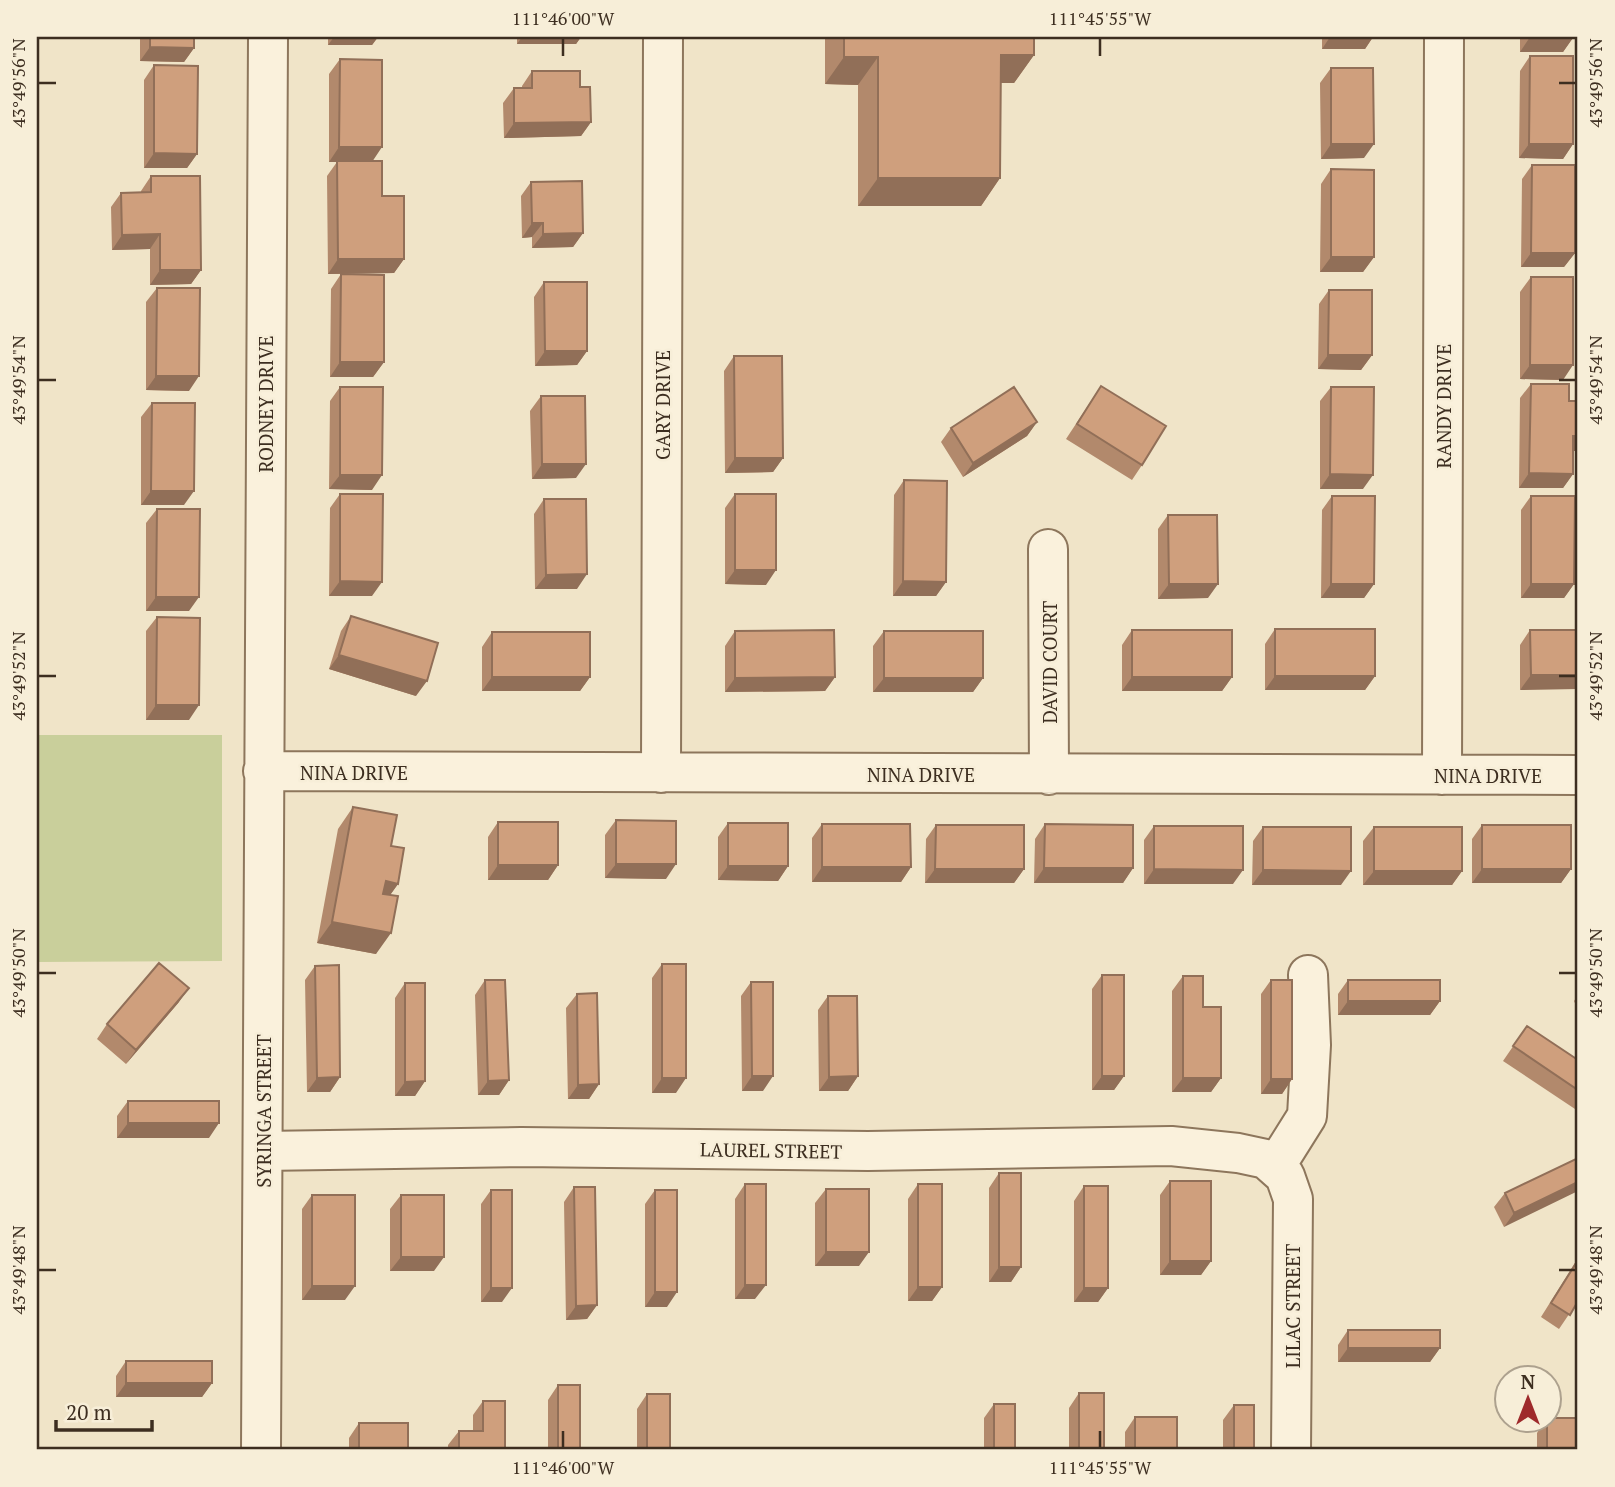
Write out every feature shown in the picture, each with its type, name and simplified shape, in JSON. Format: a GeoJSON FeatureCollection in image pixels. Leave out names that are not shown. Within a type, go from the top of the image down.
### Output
{"type":"FeatureCollection","features":[{"type":"Feature","properties":{"kind":"street","name":"RODNEY DRIVE"},"geometry":{"type":"LineString","coordinates":[[263,771],[268,37]]}},
{"type":"Feature","properties":{"kind":"street","name":"GARY DRIVE"},"geometry":{"type":"LineString","coordinates":[[661,773],[663,37]]}},
{"type":"Feature","properties":{"kind":"street","name":"RANDY DRIVE"},"geometry":{"type":"LineString","coordinates":[[1442,775],[1444,37]]}},
{"type":"Feature","properties":{"kind":"street","name":"DAVID COURT"},"geometry":{"type":"LineString","coordinates":[[1048,549],[1049,775]]}},
{"type":"Feature","properties":{"kind":"street","name":"NINA DRIVE"},"geometry":{"type":"LineString","coordinates":[[263,771],[1578,775]]}},
{"type":"Feature","properties":{"kind":"street","name":"SYRINGA STREET"},"geometry":{"type":"LineString","coordinates":[[261,1450],[263,771]]}},
{"type":"Feature","properties":{"kind":"street"},"geometry":{"type":"LineString","coordinates":[[1275,1167],[1307,1116],[1311,1045],[1308,975]]}},
{"type":"Feature","properties":{"kind":"street","name":"LAUREL STREET"},"geometry":{"type":"LineString","coordinates":[[263,1151],[521,1147],[868,1151],[1171,1146],[1238,1153],[1266,1159],[1275,1167]]}},
{"type":"Feature","properties":{"kind":"street","name":"LILAC STREET"},"geometry":{"type":"LineString","coordinates":[[1275,1167],[1285,1176],[1293,1199],[1291,1450]]}},
{"type":"Feature","properties":{"kind":"green space"},"geometry":{"type":"Polygon","coordinates":[[[37,735],[222,735],[222,961],[37,962],[37,735]]]}},
{"type":"Feature","properties":{"kind":"building"},"geometry":{"type":"Polygon","coordinates":[[[150,37],[194,37],[194,48],[150,47],[150,37]]]}},
{"type":"Feature","properties":{"kind":"building"},"geometry":{"type":"Polygon","coordinates":[[[844,37],[1034,37],[1034,55],[1001,55],[1000,178],[878,178],[878,57],[844,57],[844,37]]]}},
{"type":"Feature","properties":{"kind":"building"},"geometry":{"type":"Polygon","coordinates":[[[1530,56],[1573,56],[1573,144],[1529,144],[1530,56]]]}},
{"type":"Feature","properties":{"kind":"building"},"geometry":{"type":"Polygon","coordinates":[[[340,59],[382,60],[382,147],[339,147],[340,59]]]}},
{"type":"Feature","properties":{"kind":"building"},"geometry":{"type":"Polygon","coordinates":[[[154,65],[198,66],[197,154],[154,153],[154,65]]]}},
{"type":"Feature","properties":{"kind":"building"},"geometry":{"type":"Polygon","coordinates":[[[1331,68],[1373,68],[1374,144],[1331,144],[1331,68]]]}},
{"type":"Feature","properties":{"kind":"building"},"geometry":{"type":"Polygon","coordinates":[[[532,71],[580,71],[580,87],[590,87],[591,122],[514,123],[514,88],[532,88],[532,71]]]}},
{"type":"Feature","properties":{"kind":"building"},"geometry":{"type":"Polygon","coordinates":[[[337,161],[382,161],[382,196],[404,196],[404,259],[338,259],[337,161]]]}},
{"type":"Feature","properties":{"kind":"building"},"geometry":{"type":"Polygon","coordinates":[[[1532,165],[1575,165],[1575,253],[1531,253],[1532,165]]]}},
{"type":"Feature","properties":{"kind":"building"},"geometry":{"type":"Polygon","coordinates":[[[1331,169],[1374,170],[1374,257],[1331,257],[1331,169]]]}},
{"type":"Feature","properties":{"kind":"building"},"geometry":{"type":"Polygon","coordinates":[[[151,176],[200,176],[201,270],[160,270],[160,234],[122,235],[121,193],[151,192],[151,176]]]}},
{"type":"Feature","properties":{"kind":"building"},"geometry":{"type":"Polygon","coordinates":[[[582,181],[583,233],[543,234],[543,223],[532,223],[531,182],[582,181]]]}},
{"type":"Feature","properties":{"kind":"building"},"geometry":{"type":"Polygon","coordinates":[[[341,274],[384,275],[384,362],[340,362],[341,274]]]}},
{"type":"Feature","properties":{"kind":"building"},"geometry":{"type":"Polygon","coordinates":[[[1531,277],[1573,277],[1573,365],[1530,365],[1531,277]]]}},
{"type":"Feature","properties":{"kind":"building"},"geometry":{"type":"Polygon","coordinates":[[[544,282],[587,282],[587,351],[545,351],[544,282]]]}},
{"type":"Feature","properties":{"kind":"building"},"geometry":{"type":"Polygon","coordinates":[[[157,288],[200,288],[199,376],[156,376],[157,288]]]}},
{"type":"Feature","properties":{"kind":"building"},"geometry":{"type":"Polygon","coordinates":[[[1329,290],[1372,290],[1372,355],[1328,355],[1329,290]]]}},
{"type":"Feature","properties":{"kind":"building"},"geometry":{"type":"Polygon","coordinates":[[[734,356],[782,356],[783,458],[735,458],[734,356]]]}},
{"type":"Feature","properties":{"kind":"building"},"geometry":{"type":"Polygon","coordinates":[[[1531,384],[1569,384],[1569,401],[1578,401],[1578,436],[1573,436],[1573,474],[1529,473],[1531,384]]]}},
{"type":"Feature","properties":{"kind":"building"},"geometry":{"type":"Polygon","coordinates":[[[1101,386],[1166,426],[1142,465],[1077,424],[1101,386]]]}},
{"type":"Feature","properties":{"kind":"building"},"geometry":{"type":"Polygon","coordinates":[[[340,387],[383,387],[382,475],[340,475],[340,387]]]}},
{"type":"Feature","properties":{"kind":"building"},"geometry":{"type":"Polygon","coordinates":[[[1014,387],[1037,422],[973,463],[951,428],[1014,387]]]}},
{"type":"Feature","properties":{"kind":"building"},"geometry":{"type":"Polygon","coordinates":[[[1331,387],[1374,387],[1373,475],[1330,474],[1331,387]]]}},
{"type":"Feature","properties":{"kind":"building"},"geometry":{"type":"Polygon","coordinates":[[[541,396],[585,396],[586,464],[542,464],[541,396]]]}},
{"type":"Feature","properties":{"kind":"building"},"geometry":{"type":"Polygon","coordinates":[[[152,403],[195,403],[194,491],[151,491],[152,403]]]}},
{"type":"Feature","properties":{"kind":"building"},"geometry":{"type":"Polygon","coordinates":[[[904,480],[947,481],[946,582],[903,581],[904,480]]]}},
{"type":"Feature","properties":{"kind":"building"},"geometry":{"type":"Polygon","coordinates":[[[340,494],[383,494],[382,582],[340,581],[340,494]]]}},
{"type":"Feature","properties":{"kind":"building"},"geometry":{"type":"Polygon","coordinates":[[[735,494],[776,494],[776,570],[735,570],[735,494]]]}},
{"type":"Feature","properties":{"kind":"building"},"geometry":{"type":"Polygon","coordinates":[[[1332,496],[1375,496],[1374,584],[1331,584],[1332,496]]]}},
{"type":"Feature","properties":{"kind":"building"},"geometry":{"type":"Polygon","coordinates":[[[1531,496],[1575,496],[1574,584],[1531,584],[1531,496]]]}},
{"type":"Feature","properties":{"kind":"building"},"geometry":{"type":"Polygon","coordinates":[[[544,499],[586,499],[587,574],[546,575],[544,499]]]}},
{"type":"Feature","properties":{"kind":"building"},"geometry":{"type":"Polygon","coordinates":[[[157,509],[200,509],[199,597],[156,597],[157,509]]]}},
{"type":"Feature","properties":{"kind":"building"},"geometry":{"type":"Polygon","coordinates":[[[1168,515],[1217,515],[1218,584],[1169,584],[1168,515]]]}},
{"type":"Feature","properties":{"kind":"building"},"geometry":{"type":"Polygon","coordinates":[[[351,616],[438,643],[427,681],[339,655],[351,616]]]}},
{"type":"Feature","properties":{"kind":"building"},"geometry":{"type":"Polygon","coordinates":[[[157,617],[200,618],[199,705],[156,705],[157,617]]]}},
{"type":"Feature","properties":{"kind":"building"},"geometry":{"type":"Polygon","coordinates":[[[1275,629],[1375,629],[1375,676],[1275,676],[1275,629]]]}},
{"type":"Feature","properties":{"kind":"building"},"geometry":{"type":"Polygon","coordinates":[[[834,630],[835,677],[735,678],[735,631],[834,630]]]}},
{"type":"Feature","properties":{"kind":"building"},"geometry":{"type":"Polygon","coordinates":[[[1132,630],[1232,630],[1232,677],[1132,677],[1132,630]]]}},
{"type":"Feature","properties":{"kind":"building"},"geometry":{"type":"Polygon","coordinates":[[[1530,630],[1578,630],[1578,675],[1531,675],[1530,630]]]}},
{"type":"Feature","properties":{"kind":"building"},"geometry":{"type":"Polygon","coordinates":[[[884,631],[983,631],[983,678],[884,678],[884,631]]]}},
{"type":"Feature","properties":{"kind":"building"},"geometry":{"type":"Polygon","coordinates":[[[492,632],[590,632],[590,677],[492,677],[492,632]]]}},
{"type":"Feature","properties":{"kind":"building"},"geometry":{"type":"Polygon","coordinates":[[[353,807],[397,815],[391,846],[404,848],[398,884],[386,881],[383,894],[398,896],[391,933],[332,922],[353,807]]]}},
{"type":"Feature","properties":{"kind":"building"},"geometry":{"type":"Polygon","coordinates":[[[616,820],[676,821],[676,864],[616,864],[616,820]]]}},
{"type":"Feature","properties":{"kind":"building"},"geometry":{"type":"Polygon","coordinates":[[[498,822],[558,822],[558,865],[498,865],[498,822]]]}},
{"type":"Feature","properties":{"kind":"building"},"geometry":{"type":"Polygon","coordinates":[[[728,823],[788,823],[788,866],[728,866],[728,823]]]}},
{"type":"Feature","properties":{"kind":"building"},"geometry":{"type":"Polygon","coordinates":[[[822,824],[910,824],[911,867],[822,867],[822,824]]]}},
{"type":"Feature","properties":{"kind":"building"},"geometry":{"type":"Polygon","coordinates":[[[1045,824],[1133,825],[1133,868],[1044,868],[1045,824]]]}},
{"type":"Feature","properties":{"kind":"building"},"geometry":{"type":"Polygon","coordinates":[[[936,825],[1024,825],[1024,869],[935,869],[936,825]]]}},
{"type":"Feature","properties":{"kind":"building"},"geometry":{"type":"Polygon","coordinates":[[[1482,825],[1571,825],[1571,869],[1482,869],[1482,825]]]}},
{"type":"Feature","properties":{"kind":"building"},"geometry":{"type":"Polygon","coordinates":[[[1154,826],[1243,826],[1243,870],[1154,869],[1154,826]]]}},
{"type":"Feature","properties":{"kind":"building"},"geometry":{"type":"Polygon","coordinates":[[[1263,827],[1351,827],[1351,871],[1263,870],[1263,827]]]}},
{"type":"Feature","properties":{"kind":"building"},"geometry":{"type":"Polygon","coordinates":[[[1374,827],[1462,827],[1462,871],[1374,871],[1374,827]]]}},
{"type":"Feature","properties":{"kind":"building"},"geometry":{"type":"Polygon","coordinates":[[[159,963],[189,988],[136,1050],[107,1024],[159,963]]]}},
{"type":"Feature","properties":{"kind":"building"},"geometry":{"type":"Polygon","coordinates":[[[662,964],[686,964],[686,1078],[662,1078],[662,964]]]}},
{"type":"Feature","properties":{"kind":"building"},"geometry":{"type":"Polygon","coordinates":[[[339,965],[340,1077],[317,1078],[315,966],[339,965]]]}},
{"type":"Feature","properties":{"kind":"building"},"geometry":{"type":"Polygon","coordinates":[[[1102,975],[1124,975],[1124,1076],[1102,1076],[1102,975]]]}},
{"type":"Feature","properties":{"kind":"building"},"geometry":{"type":"Polygon","coordinates":[[[1183,976],[1203,976],[1203,1007],[1221,1007],[1221,1078],[1183,1078],[1183,976]]]}},
{"type":"Feature","properties":{"kind":"building"},"geometry":{"type":"Polygon","coordinates":[[[485,980],[505,980],[509,1080],[488,1081],[485,980]]]}},
{"type":"Feature","properties":{"kind":"building"},"geometry":{"type":"Polygon","coordinates":[[[1271,980],[1292,980],[1292,1079],[1271,1079],[1271,980]]]}},
{"type":"Feature","properties":{"kind":"building"},"geometry":{"type":"Polygon","coordinates":[[[1348,980],[1440,980],[1440,1001],[1348,1001],[1348,980]]]}},
{"type":"Feature","properties":{"kind":"building"},"geometry":{"type":"Polygon","coordinates":[[[751,982],[773,982],[773,1076],[752,1076],[751,982]]]}},
{"type":"Feature","properties":{"kind":"building"},"geometry":{"type":"Polygon","coordinates":[[[405,983],[425,983],[425,1081],[405,1082],[405,983]]]}},
{"type":"Feature","properties":{"kind":"building"},"geometry":{"type":"Polygon","coordinates":[[[597,993],[599,1084],[578,1085],[577,994],[597,993]]]}},
{"type":"Feature","properties":{"kind":"building"},"geometry":{"type":"Polygon","coordinates":[[[828,996],[857,996],[858,1076],[829,1077],[828,996]]]}},
{"type":"Feature","properties":{"kind":"building"},"geometry":{"type":"Polygon","coordinates":[[[1527,1026],[1578,1060],[1578,1090],[1513,1046],[1527,1026]]]}},
{"type":"Feature","properties":{"kind":"building"},"geometry":{"type":"Polygon","coordinates":[[[128,1101],[219,1101],[219,1123],[128,1123],[128,1101]]]}},
{"type":"Feature","properties":{"kind":"building"},"geometry":{"type":"Polygon","coordinates":[[[1578,1158],[1578,1182],[1514,1213],[1505,1193],[1578,1158]]]}},
{"type":"Feature","properties":{"kind":"building"},"geometry":{"type":"Polygon","coordinates":[[[999,1173],[1021,1173],[1021,1267],[999,1267],[999,1173]]]}},
{"type":"Feature","properties":{"kind":"building"},"geometry":{"type":"Polygon","coordinates":[[[1170,1181],[1211,1181],[1211,1261],[1170,1261],[1170,1181]]]}},
{"type":"Feature","properties":{"kind":"building"},"geometry":{"type":"Polygon","coordinates":[[[745,1184],[766,1184],[766,1285],[745,1285],[745,1184]]]}},
{"type":"Feature","properties":{"kind":"building"},"geometry":{"type":"Polygon","coordinates":[[[918,1184],[942,1184],[942,1287],[918,1287],[918,1184]]]}},
{"type":"Feature","properties":{"kind":"building"},"geometry":{"type":"Polygon","coordinates":[[[1084,1186],[1108,1186],[1108,1288],[1084,1288],[1084,1186]]]}},
{"type":"Feature","properties":{"kind":"building"},"geometry":{"type":"Polygon","coordinates":[[[574,1187],[595,1187],[597,1305],[576,1306],[574,1187]]]}},
{"type":"Feature","properties":{"kind":"building"},"geometry":{"type":"Polygon","coordinates":[[[826,1189],[869,1189],[869,1252],[826,1252],[826,1189]]]}},
{"type":"Feature","properties":{"kind":"building"},"geometry":{"type":"Polygon","coordinates":[[[491,1190],[512,1190],[512,1288],[491,1288],[491,1190]]]}},
{"type":"Feature","properties":{"kind":"building"},"geometry":{"type":"Polygon","coordinates":[[[655,1190],[677,1190],[677,1292],[655,1292],[655,1190]]]}},
{"type":"Feature","properties":{"kind":"building"},"geometry":{"type":"Polygon","coordinates":[[[312,1195],[355,1195],[355,1286],[312,1286],[312,1195]]]}},
{"type":"Feature","properties":{"kind":"building"},"geometry":{"type":"Polygon","coordinates":[[[401,1195],[444,1195],[444,1257],[401,1257],[401,1195]]]}},
{"type":"Feature","properties":{"kind":"building"},"geometry":{"type":"Polygon","coordinates":[[[1578,1260],[1578,1301],[1570,1315],[1551,1303],[1578,1260]]]}},
{"type":"Feature","properties":{"kind":"building"},"geometry":{"type":"Polygon","coordinates":[[[1348,1330],[1440,1330],[1440,1348],[1348,1348],[1348,1330]]]}},
{"type":"Feature","properties":{"kind":"building"},"geometry":{"type":"Polygon","coordinates":[[[126,1361],[212,1361],[212,1383],[126,1383],[126,1361]]]}},
{"type":"Feature","properties":{"kind":"building"},"geometry":{"type":"Polygon","coordinates":[[[558,1385],[580,1385],[580,1450],[558,1450],[558,1385]]]}},
{"type":"Feature","properties":{"kind":"building"},"geometry":{"type":"Polygon","coordinates":[[[1079,1393],[1104,1393],[1104,1450],[1079,1450],[1079,1393]]]}},
{"type":"Feature","properties":{"kind":"building"},"geometry":{"type":"Polygon","coordinates":[[[647,1394],[670,1394],[670,1450],[647,1450],[647,1394]]]}},
{"type":"Feature","properties":{"kind":"building"},"geometry":{"type":"Polygon","coordinates":[[[483,1401],[505,1401],[505,1450],[459,1450],[459,1431],[483,1431],[483,1401]]]}},
{"type":"Feature","properties":{"kind":"building"},"geometry":{"type":"Polygon","coordinates":[[[994,1404],[1015,1404],[1015,1450],[994,1450],[994,1404]]]}},
{"type":"Feature","properties":{"kind":"building"},"geometry":{"type":"Polygon","coordinates":[[[1234,1405],[1254,1405],[1254,1450],[1234,1450],[1234,1405]]]}},
{"type":"Feature","properties":{"kind":"building"},"geometry":{"type":"Polygon","coordinates":[[[1135,1417],[1177,1417],[1177,1450],[1135,1450],[1135,1417]]]}},
{"type":"Feature","properties":{"kind":"building"},"geometry":{"type":"Polygon","coordinates":[[[1562,1418],[1578,1418],[1578,1450],[1547,1450],[1547,1434],[1562,1434],[1562,1418]]]}},
{"type":"Feature","properties":{"kind":"building"},"geometry":{"type":"Polygon","coordinates":[[[359,1423],[408,1423],[408,1450],[359,1450],[359,1423]]]}}]}
